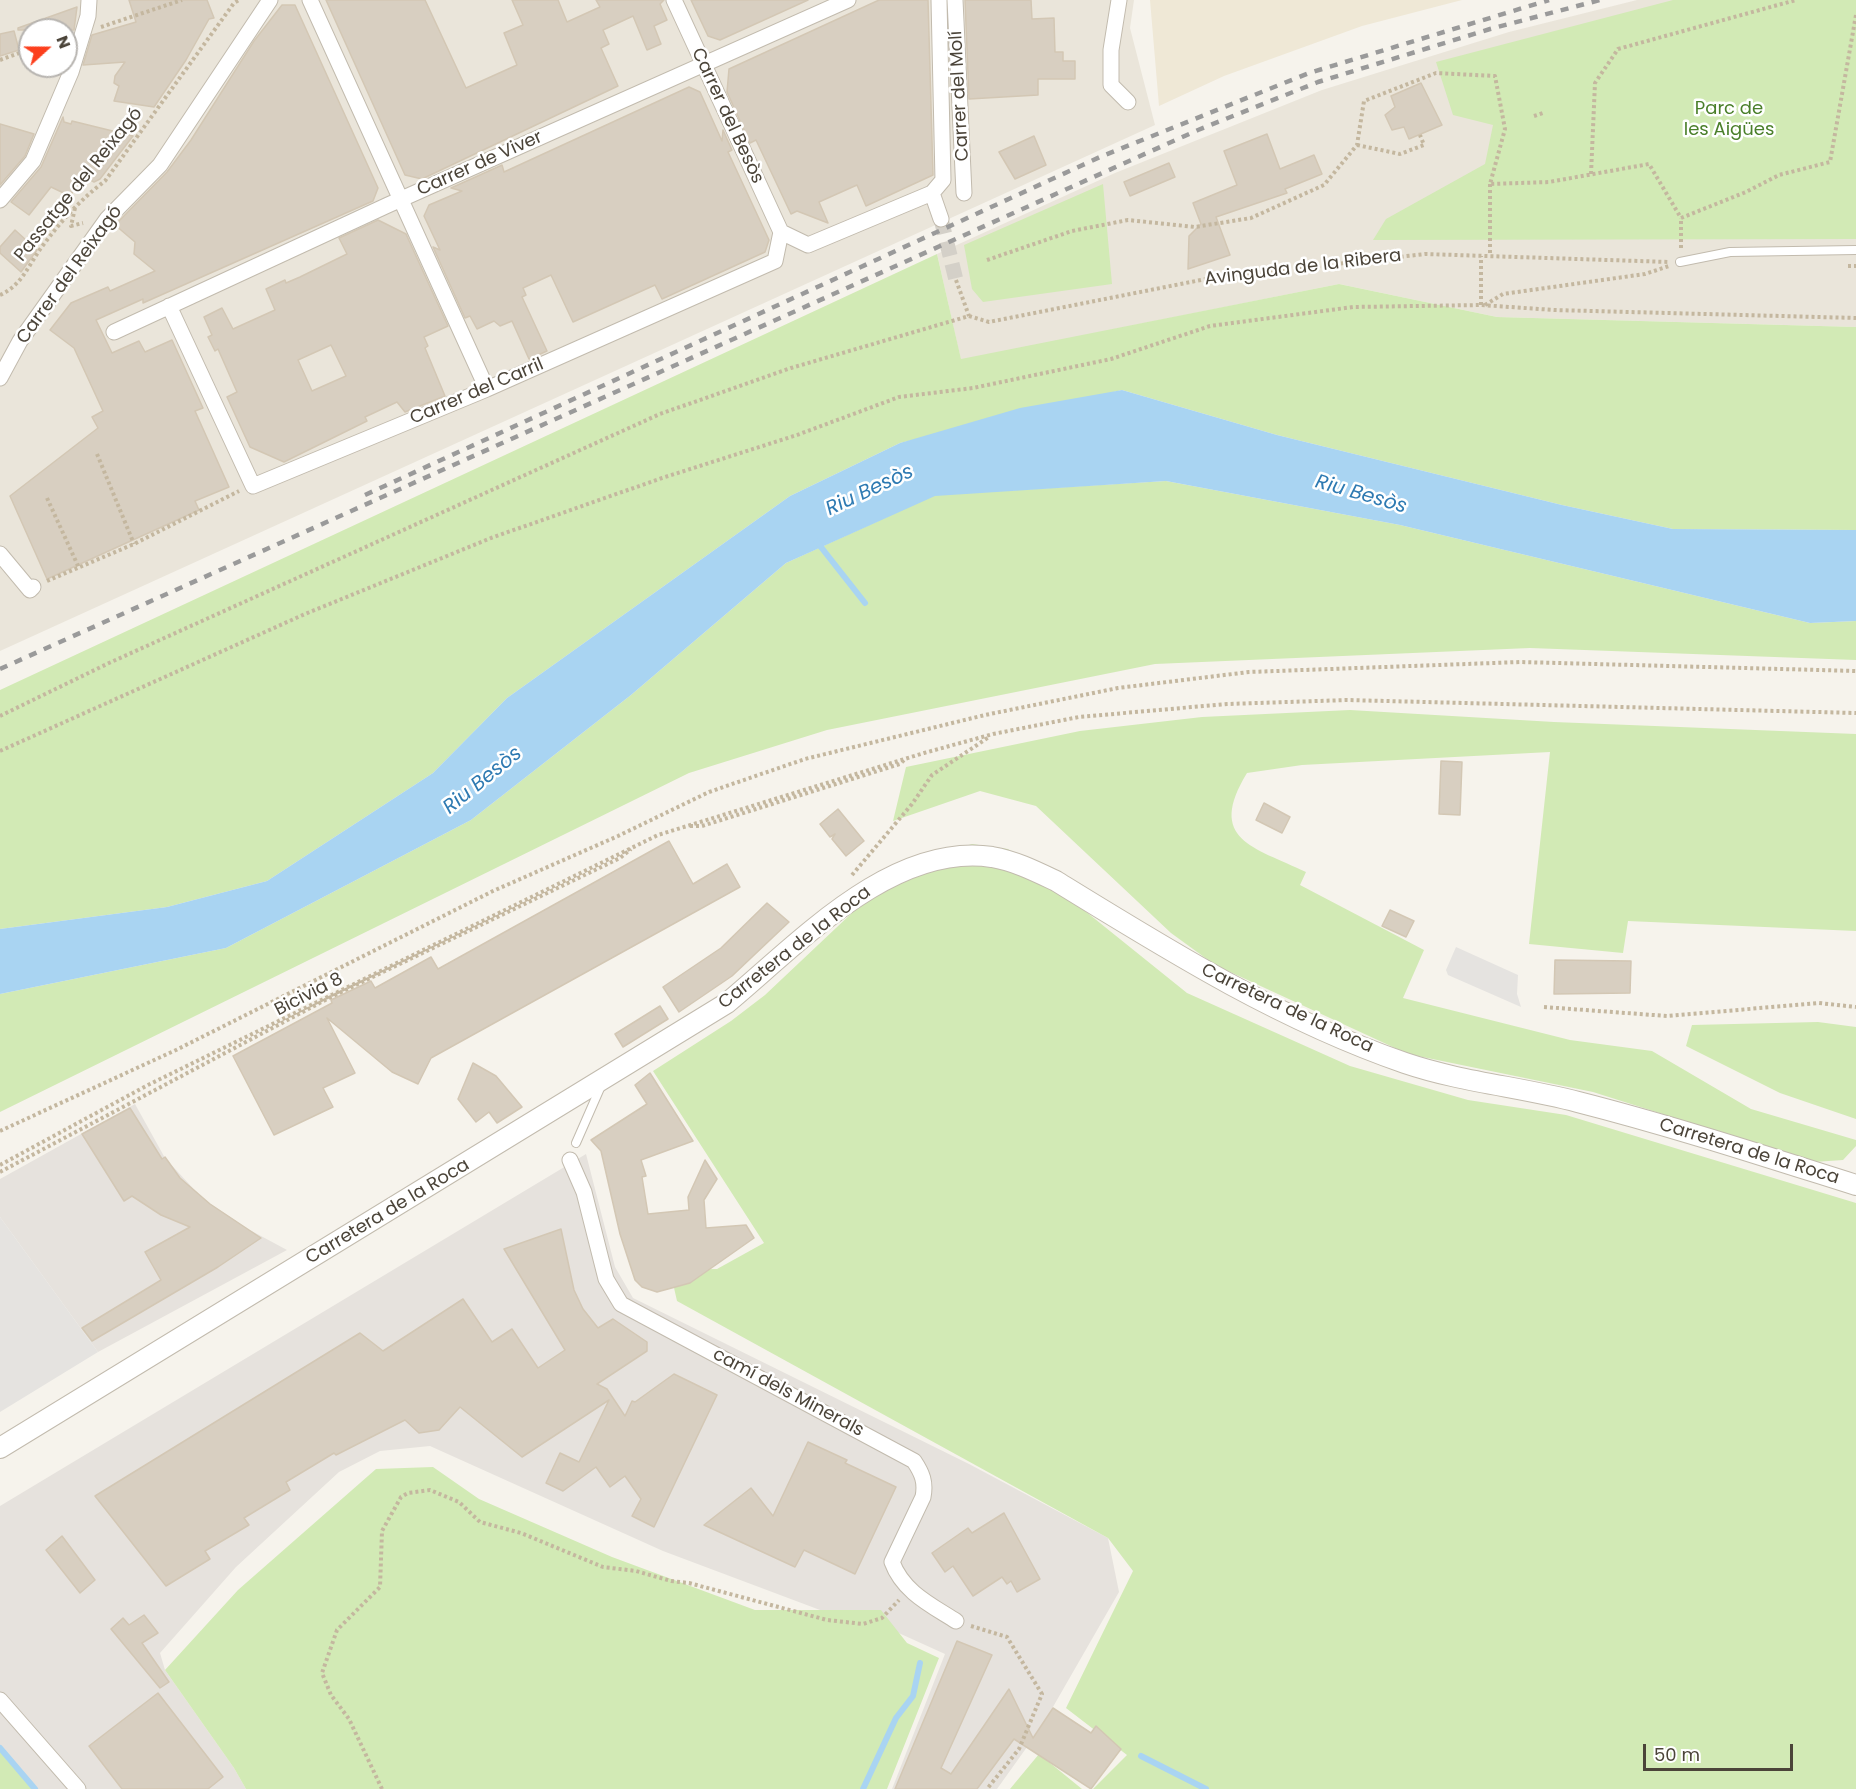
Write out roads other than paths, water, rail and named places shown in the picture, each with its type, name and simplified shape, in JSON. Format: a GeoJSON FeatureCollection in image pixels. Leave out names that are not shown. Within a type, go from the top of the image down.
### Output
{"type":"FeatureCollection","features":[{"type":"Feature","properties":{"kind":"street"},"geometry":{"type":"LineString","coordinates":[[0,200],[33,161],[71,72],[88,16],[88,0]]}},
{"type":"Feature","properties":{"kind":"street","name":"Carrer del Reixagó"},"geometry":{"type":"LineString","coordinates":[[0,378],[20,341],[107,219],[160,165],[270,0]]}},
{"type":"Feature","properties":{"kind":"street"},"geometry":{"type":"LineString","coordinates":[[310,0],[487,389]]}},
{"type":"Feature","properties":{"kind":"street","name":"Carrer del Besòs"},"geometry":{"type":"LineString","coordinates":[[674,0],[781,232]]}},
{"type":"Feature","properties":{"kind":"street","name":"Carrer de Viver"},"geometry":{"type":"LineString","coordinates":[[114,332],[400,200],[848,0]]}},
{"type":"Feature","properties":{"kind":"street","name":"Carrer del Molí"},"geometry":{"type":"LineString","coordinates":[[932,193],[943,180],[939,0]]}},
{"type":"Feature","properties":{"kind":"street","name":"Carrer del Molí"},"geometry":{"type":"LineString","coordinates":[[955,0],[964,193]]}},
{"type":"Feature","properties":{"kind":"street"},"geometry":{"type":"LineString","coordinates":[[1119,0],[1111,50],[1111,85],[1128,102]]}},
{"type":"Feature","properties":{"kind":"street"},"geometry":{"type":"LineString","coordinates":[[781,232],[808,245],[932,193],[941,219]]}},
{"type":"Feature","properties":{"kind":"street","name":"Carrer del Carril"},"geometry":{"type":"LineString","coordinates":[[169,306],[253,486],[487,389],[775,261],[781,232]]}},
{"type":"Feature","properties":{"kind":"street"},"geometry":{"type":"LineString","coordinates":[[0,554],[22,582],[30,590],[33,587]]}},
{"type":"Feature","properties":{"kind":"street","name":"Carretera de la Roca"},"geometry":{"type":"LineString","coordinates":[[0,1448],[727,1003],[828,920],[896,872],[940,858],[992,857],[1027,867],[1056,881],[1233,988],[1348,1041],[1407,1064],[1575,1101],[1667,1126],[1856,1185]]}},
{"type":"Feature","properties":{"kind":"street","name":"camí dels Minerals"},"geometry":{"type":"LineString","coordinates":[[570,1160],[584,1192],[606,1279],[621,1304],[914,1461],[922,1474],[925,1487],[892,1562],[898,1578],[906,1586],[956,1621]]}},
{"type":"Feature","properties":{"kind":"street"},"geometry":{"type":"LineString","coordinates":[[0,1700],[78,1789]]}},
{"type":"Feature","properties":{"kind":"lane"},"geometry":{"type":"LineString","coordinates":[[1680,262],[1730,252],[1856,250]]}},
{"type":"Feature","properties":{"kind":"lane"},"geometry":{"type":"LineString","coordinates":[[576,1143],[603,1081]]}},
{"type":"Feature","properties":{"kind":"water","name":"Riu Besòs"},"geometry":{"type":"Polygon","coordinates":[[[1122,390],[1277,435],[1562,505],[1673,529],[1856,530],[1856,621],[1810,623],[1400,525],[1166,481],[935,496],[786,563],[631,695],[471,820],[226,948],[0,994],[0,929],[167,907],[267,881],[433,773],[507,698],[790,496],[900,443],[1020,408],[1122,390]]]}},
{"type":"Feature","properties":{"kind":"waterway"},"geometry":{"type":"LineString","coordinates":[[817,542],[865,603]]}},
{"type":"Feature","properties":{"kind":"waterway"},"geometry":{"type":"LineString","coordinates":[[863,1789],[896,1718],[913,1696],[920,1663]]}},
{"type":"Feature","properties":{"kind":"waterway"},"geometry":{"type":"LineString","coordinates":[[0,1748],[35,1789]]}},
{"type":"Feature","properties":{"kind":"waterway"},"geometry":{"type":"LineString","coordinates":[[1141,1756],[1206,1789]]}},
{"type":"Feature","properties":{"kind":"tunnel"},"geometry":{"type":"LineString","coordinates":[[941,219],[956,280]]}},
{"type":"Feature","properties":{"kind":"railway"},"geometry":{"type":"LineString","coordinates":[[365,495],[1100,157],[1309,73],[1549,0]]}},
{"type":"Feature","properties":{"kind":"railway"},"geometry":{"type":"LineString","coordinates":[[0,669],[1198,130],[1318,82],[1490,29],[1600,0]]}},
{"type":"Feature","properties":{"kind":"park label","name":"Parc de les Aigües"},"geometry":{"type":"Point","coordinates":[1729,119]}}]}
